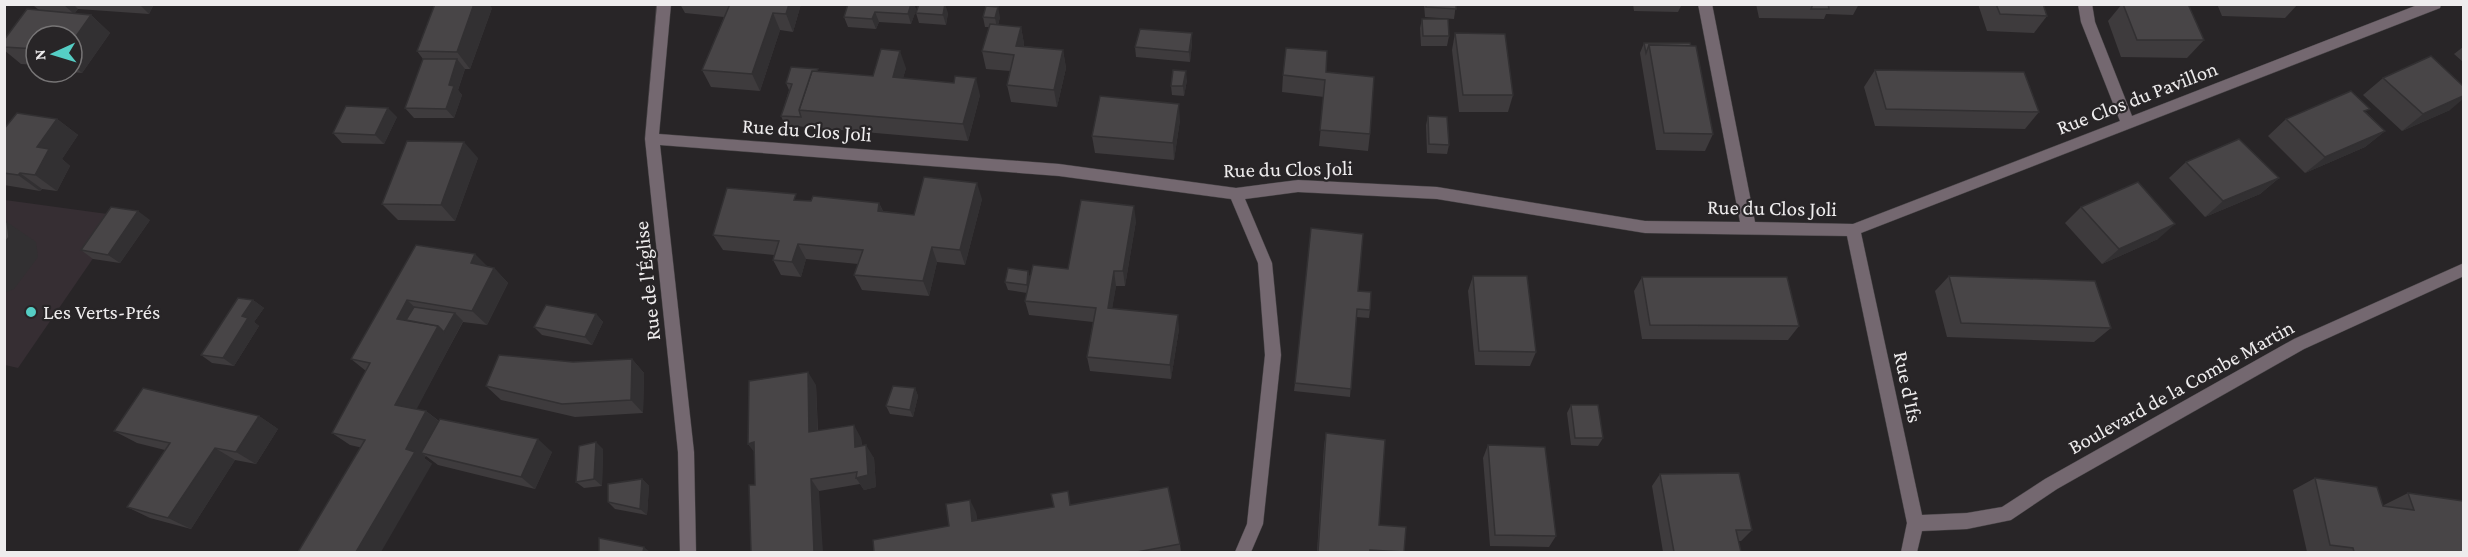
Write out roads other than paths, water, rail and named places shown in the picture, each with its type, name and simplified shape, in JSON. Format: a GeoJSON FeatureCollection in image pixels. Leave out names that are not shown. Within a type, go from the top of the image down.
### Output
{"type":"FeatureCollection","features":[{"type":"Feature","properties":{"kind":"street","name":"Rue de l'Église"},"geometry":{"type":"LineString","coordinates":[[664,4],[652,139],[686,452],[688,552]]}},
{"type":"Feature","properties":{"kind":"street"},"geometry":{"type":"LineString","coordinates":[[1705,4],[1749,229]]}},
{"type":"Feature","properties":{"kind":"street"},"geometry":{"type":"LineString","coordinates":[[2085,4],[2088,22],[2128,124]]}},
{"type":"Feature","properties":{"kind":"street","name":"Rue Clos du Pavillon"},"geometry":{"type":"LineString","coordinates":[[1853,230],[2435,4]]}},
{"type":"Feature","properties":{"kind":"street","name":"Rue du Clos Joli"},"geometry":{"type":"LineString","coordinates":[[652,139],[1059,170],[1236,194],[1298,186],[1437,193],[1645,227],[1853,230]]}},
{"type":"Feature","properties":{"kind":"street"},"geometry":{"type":"LineString","coordinates":[[1236,194],[1265,263],[1273,355],[1255,524],[1244,552]]}},
{"type":"Feature","properties":{"kind":"street","name":"Rue d'Ifs"},"geometry":{"type":"LineString","coordinates":[[1853,230],[1915,523],[1909,552]]}},
{"type":"Feature","properties":{"kind":"street","name":"Boulevard de la Combe Martin"},"geometry":{"type":"LineString","coordinates":[[1915,523],[1967,521],[2005,514],[2051,484],[2299,344],[2463,269]]}},
{"type":"Feature","properties":{"kind":"place","name":"Les Verts-Prés"},"geometry":{"type":"Point","coordinates":[31,312]}}]}
